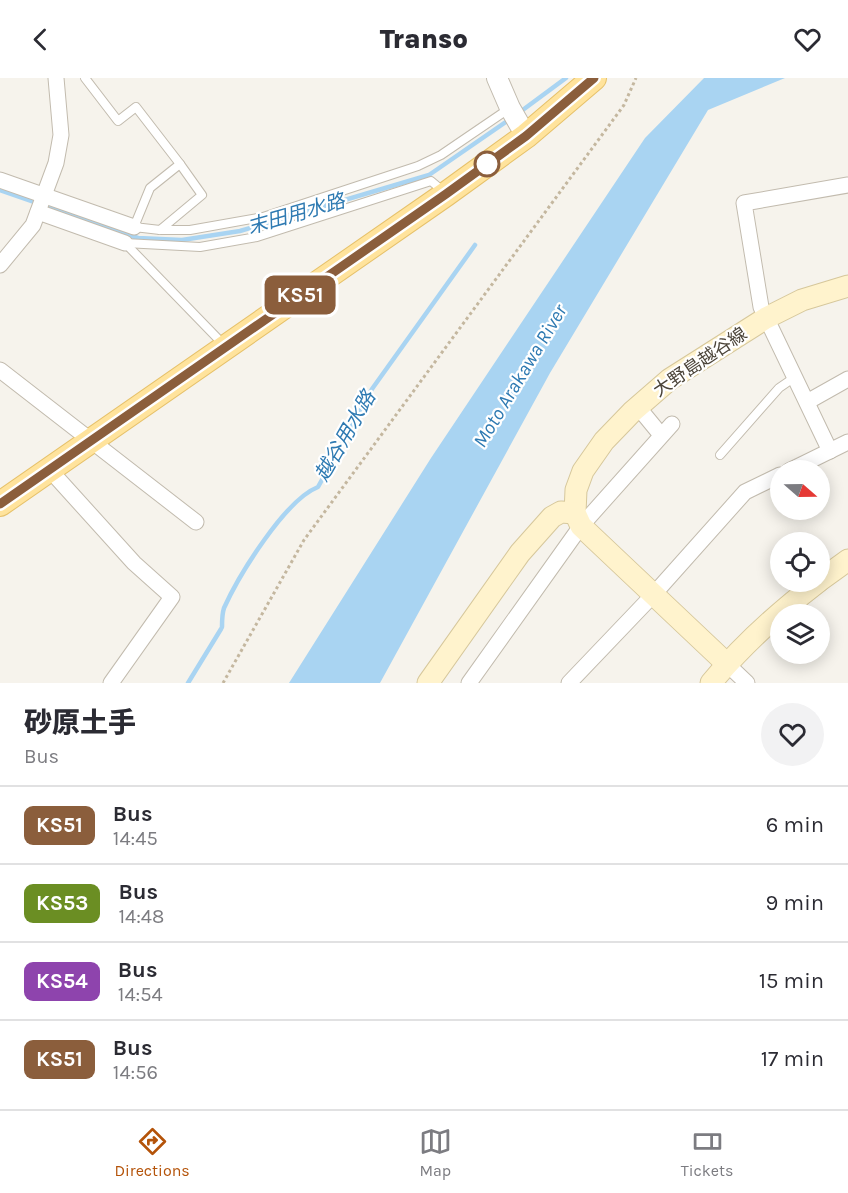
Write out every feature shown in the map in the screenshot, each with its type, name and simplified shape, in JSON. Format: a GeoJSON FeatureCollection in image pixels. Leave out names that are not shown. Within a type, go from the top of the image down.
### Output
{"type":"FeatureCollection","features":[{"type":"Feature","properties":{"kind":"main road"},"geometry":{"type":"LineString","coordinates":[[0,504],[446,194],[516,119],[594,78]]}},
{"type":"Feature","properties":{"kind":"main road","name":"大野島越谷線"},"geometry":{"type":"LineString","coordinates":[[578,519],[576,490],[583,471],[604,441],[670,379],[766,318],[802,300],[848,286]]}},
{"type":"Feature","properties":{"kind":"main road"},"geometry":{"type":"LineString","coordinates":[[428,683],[520,553],[552,517],[561,512],[578,519],[727,664]]}},
{"type":"Feature","properties":{"kind":"main road"},"geometry":{"type":"LineString","coordinates":[[830,573],[848,560]]}},
{"type":"Feature","properties":{"kind":"main road"},"geometry":{"type":"LineString","coordinates":[[711,683],[727,664],[805,592]]}},
{"type":"Feature","properties":{"kind":"street"},"geometry":{"type":"LineString","coordinates":[[0,265],[33,225],[56,163],[61,135],[56,78]]}},
{"type":"Feature","properties":{"kind":"street"},"geometry":{"type":"LineString","coordinates":[[497,78],[516,119]]}},
{"type":"Feature","properties":{"kind":"street"},"geometry":{"type":"LineString","coordinates":[[0,180],[134,226]]}},
{"type":"Feature","properties":{"kind":"street"},"geometry":{"type":"LineString","coordinates":[[830,451],[761,307],[744,203],[848,185]]}},
{"type":"Feature","properties":{"kind":"street"},"geometry":{"type":"LineString","coordinates":[[38,212],[125,243]]}},
{"type":"Feature","properties":{"kind":"street"},"geometry":{"type":"LineString","coordinates":[[0,370],[196,522]]}},
{"type":"Feature","properties":{"kind":"street"},"geometry":{"type":"LineString","coordinates":[[807,402],[848,379]]}},
{"type":"Feature","properties":{"kind":"street"},"geometry":{"type":"LineString","coordinates":[[638,407],[661,435]]}},
{"type":"Feature","properties":{"kind":"street"},"geometry":{"type":"LineString","coordinates":[[469,683],[578,519],[672,424]]}},
{"type":"Feature","properties":{"kind":"street"},"geometry":{"type":"LineString","coordinates":[[812,460],[848,442]]}},
{"type":"Feature","properties":{"kind":"street"},"geometry":{"type":"LineString","coordinates":[[49,469],[134,563],[172,597],[111,683]]}},
{"type":"Feature","properties":{"kind":"street"},"geometry":{"type":"LineString","coordinates":[[569,683],[654,594],[745,492],[770,480]]}},
{"type":"Feature","properties":{"kind":"street"},"geometry":{"type":"LineString","coordinates":[[727,664],[747,683]]}},
{"type":"Feature","properties":{"kind":"lane"},"geometry":{"type":"LineString","coordinates":[[85,78],[118,121],[136,107],[202,195],[160,230]]}},
{"type":"Feature","properties":{"kind":"lane"},"geometry":{"type":"LineString","coordinates":[[180,164],[150,188],[134,226],[160,230],[190,230],[262,217],[418,166],[516,119]]}},
{"type":"Feature","properties":{"kind":"lane"},"geometry":{"type":"LineString","coordinates":[[125,243],[200,247],[257,237],[431,181],[446,194]]}},
{"type":"Feature","properties":{"kind":"lane"},"geometry":{"type":"LineString","coordinates":[[125,243],[225,346]]}},
{"type":"Feature","properties":{"kind":"lane"},"geometry":{"type":"LineString","coordinates":[[720,455],[779,388],[795,377]]}},
{"type":"Feature","properties":{"kind":"path"},"geometry":{"type":"LineString","coordinates":[[223,683],[304,540],[624,105],[636,78]]}},
{"type":"Feature","properties":{"kind":"water","name":"Moto Arakawa River"},"geometry":{"type":"Polygon","coordinates":[[[704,78],[785,78],[708,110],[550,373],[380,683],[289,683],[431,458],[645,138],[704,78]]]}},
{"type":"Feature","properties":{"kind":"waterway","name":"末田用水路"},"geometry":{"type":"LineString","coordinates":[[520,112],[566,78]]}},
{"type":"Feature","properties":{"kind":"waterway","name":"末田用水路"},"geometry":{"type":"LineString","coordinates":[[0,190],[138,238],[182,240],[240,231],[429,175],[510,119]]}},
{"type":"Feature","properties":{"kind":"waterway","name":"越谷用水路"},"geometry":{"type":"LineString","coordinates":[[222,627],[224,608],[240,577],[264,540],[292,507],[318,487],[372,389],[475,245]]}},
{"type":"Feature","properties":{"kind":"waterway","name":"越谷用水路"},"geometry":{"type":"LineString","coordinates":[[188,683],[221,629]]}},
{"type":"Feature","properties":{"kind":"bus line","name":"KS51"},"geometry":{"type":"LineString","coordinates":[[0,504],[446,194],[526,136],[594,78]]}}]}
